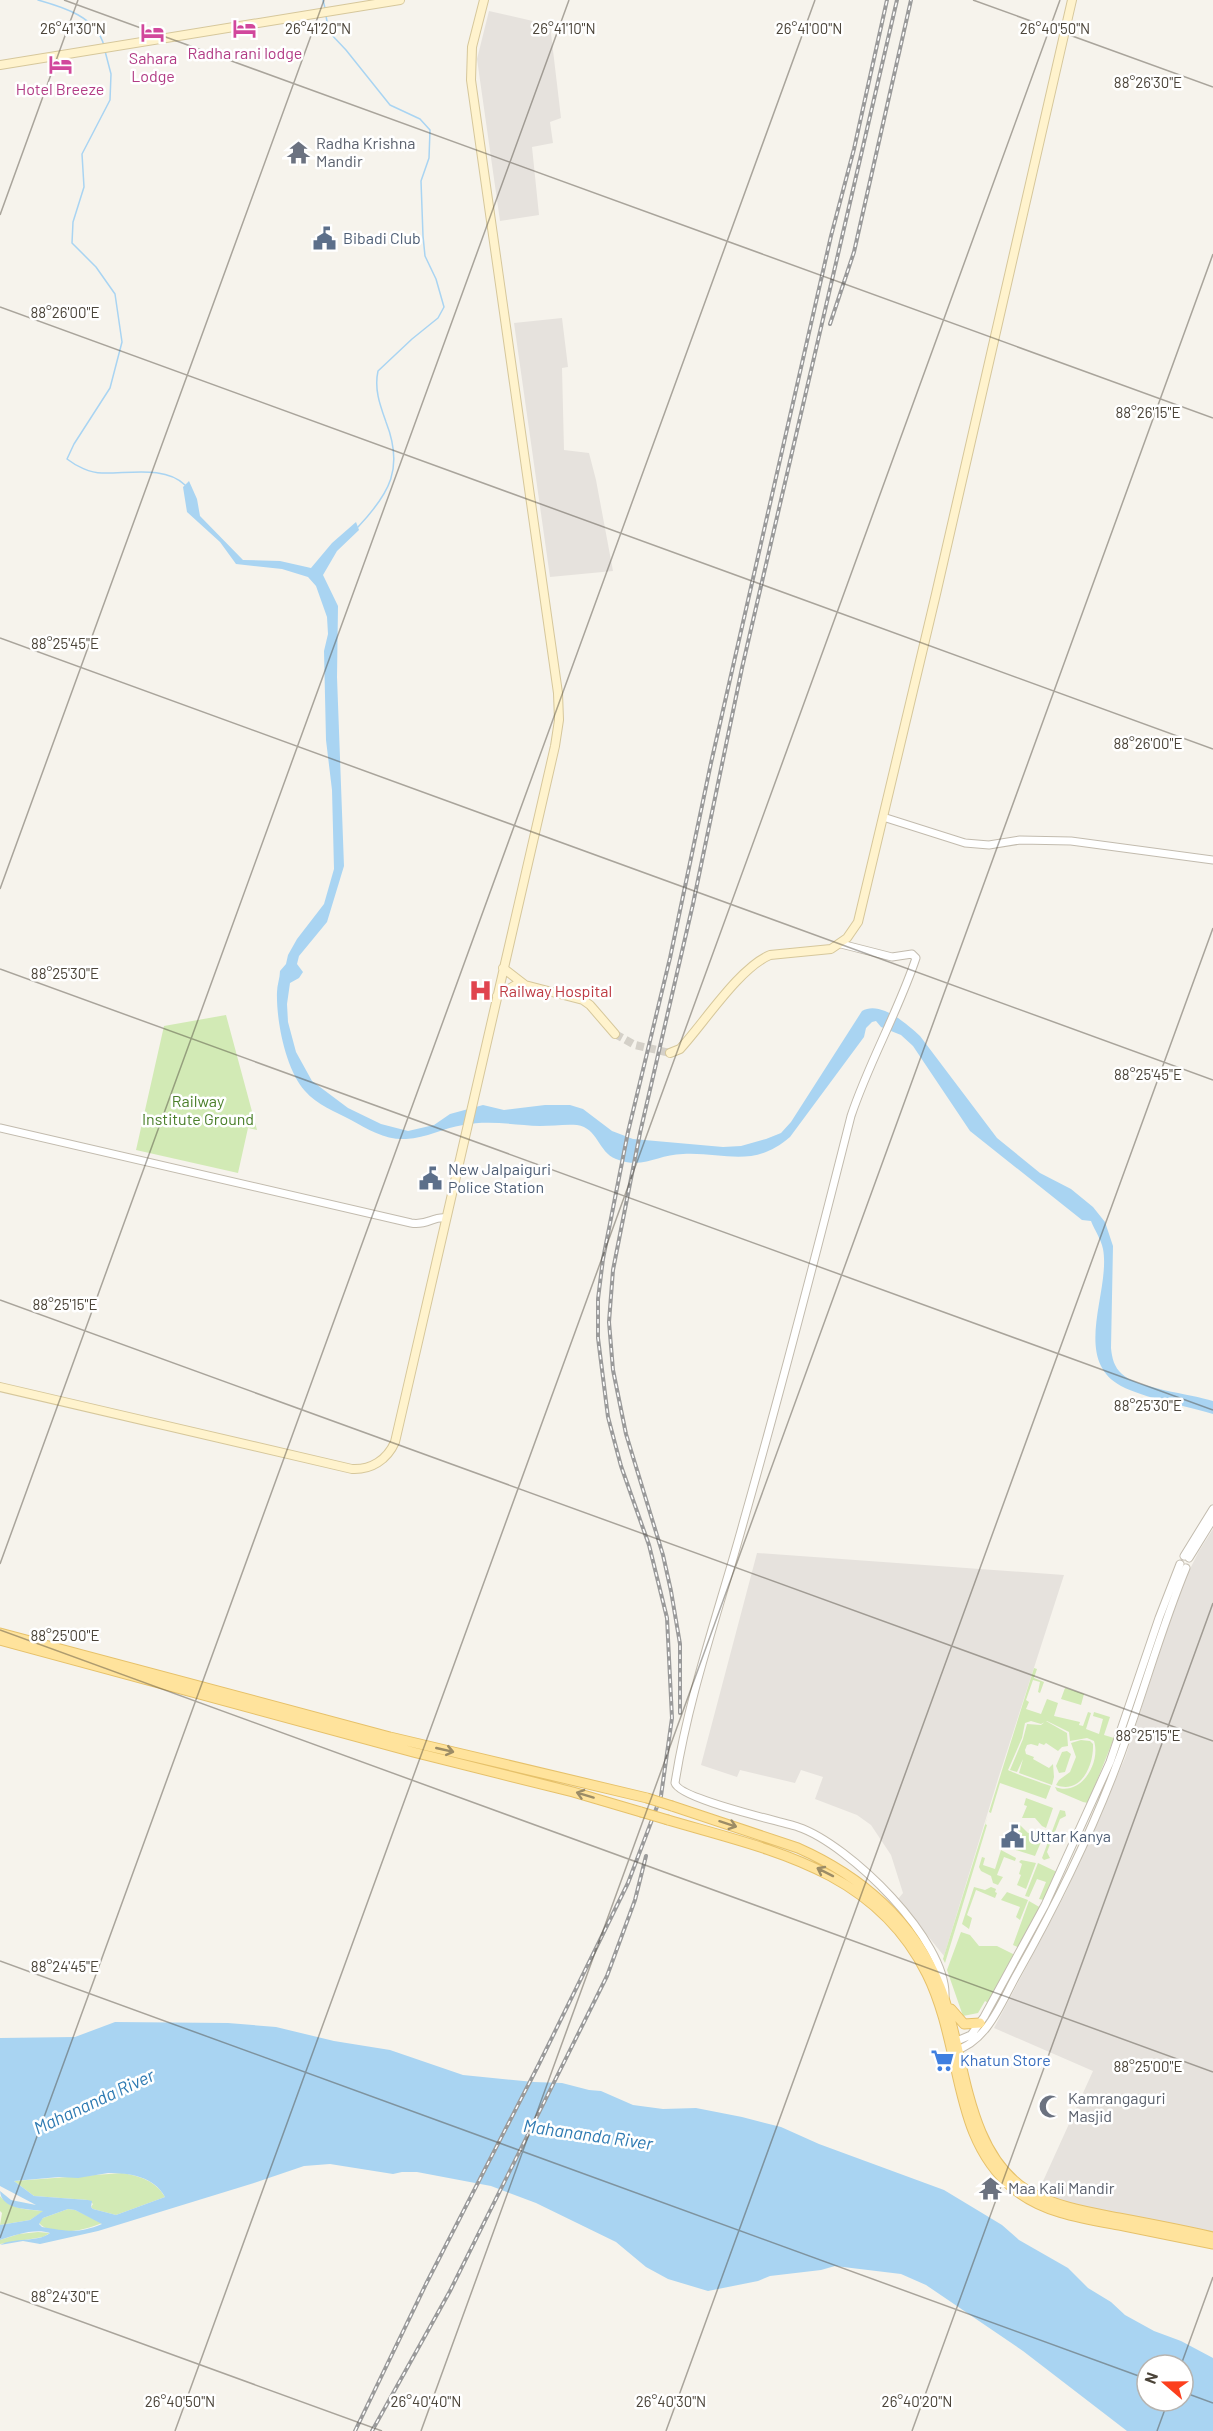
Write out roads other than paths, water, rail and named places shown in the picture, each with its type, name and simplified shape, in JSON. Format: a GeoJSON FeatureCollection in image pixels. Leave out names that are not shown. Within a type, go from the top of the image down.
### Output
{"type":"FeatureCollection","features":[{"type":"Feature","properties":{"kind":"main road"},"geometry":{"type":"LineString","coordinates":[[0,64],[400,0]]}},
{"type":"Feature","properties":{"kind":"main road"},"geometry":{"type":"LineString","coordinates":[[673,1052],[689,1039],[742,976],[762,958],[770,955],[831,950],[841,944],[854,929],[860,915],[1072,0]]}},
{"type":"Feature","properties":{"kind":"main road"},"geometry":{"type":"LineString","coordinates":[[0,1387],[346,1468],[357,1469],[373,1466],[386,1456],[395,1442],[555,746],[560,711],[471,80],[471,55],[482,3]]}},
{"type":"Feature","properties":{"kind":"main road"},"geometry":{"type":"LineString","coordinates":[[503,968],[519,983],[583,1000],[594,1009],[615,1034]]}},
{"type":"Feature","properties":{"kind":"main road"},"geometry":{"type":"LineString","coordinates":[[497,996],[519,983]]}},
{"type":"Feature","properties":{"kind":"main road"},"geometry":{"type":"LineString","coordinates":[[0,1628],[55,1642],[84,1655]]}},
{"type":"Feature","properties":{"kind":"main road"},"geometry":{"type":"LineString","coordinates":[[0,1633],[390,1737],[647,1798],[798,1848],[852,1877],[885,1904],[905,1926],[924,1953],[945,2000],[961,2022],[970,2025],[980,2023]]}},
{"type":"Feature","properties":{"kind":"main road"},"geometry":{"type":"LineString","coordinates":[[0,1640],[413,1752],[573,1792],[798,1859],[839,1879],[862,1895],[899,1932],[921,1963],[938,1999],[969,2091],[996,2151],[1014,2180],[1026,2189],[1061,2205],[1213,2237]]}},
{"type":"Feature","properties":{"kind":"main road"},"geometry":{"type":"LineString","coordinates":[[945,2000],[967,2115],[978,2145],[998,2174],[1034,2206],[1065,2219],[1102,2226],[1120,2225],[1213,2244]]}},
{"type":"Feature","properties":{"kind":"street"},"geometry":{"type":"LineString","coordinates":[[883,817],[965,843],[989,846],[1020,840],[1071,842],[1213,860]]}},
{"type":"Feature","properties":{"kind":"street"},"geometry":{"type":"LineString","coordinates":[[841,944],[892,957],[912,954],[916,956],[895,1012],[865,1076],[851,1116],[783,1383],[736,1550],[698,1672],[675,1784],[679,1790],[718,1804],[807,1830],[856,1862],[887,1892],[922,1935],[942,1973],[946,1988],[945,2000]]}},
{"type":"Feature","properties":{"kind":"street"},"geometry":{"type":"LineString","coordinates":[[0,1128],[411,1224],[424,1224],[438,1218],[446,1218]]}},
{"type":"Feature","properties":{"kind":"street"},"geometry":{"type":"LineString","coordinates":[[1186,1557],[1213,1509]]}},
{"type":"Feature","properties":{"kind":"street"},"geometry":{"type":"LineString","coordinates":[[954,2047],[973,2043],[1048,1917],[1078,1844],[1129,1733],[1183,1566],[1180,1560],[1186,1557],[1213,1519]]}},
{"type":"Feature","properties":{"kind":"street"},"geometry":{"type":"LineString","coordinates":[[954,2047],[971,2035],[990,2015]]}},
{"type":"Feature","properties":{"kind":"water"},"geometry":{"type":"Polygon","coordinates":[[[189,481],[197,499],[200,516],[243,560],[280,561],[311,568],[332,543],[356,522],[359,530],[337,551],[323,575],[338,606],[337,677],[344,866],[327,922],[299,956],[297,964],[303,972],[299,978],[290,983],[287,1004],[288,1022],[296,1052],[312,1081],[348,1108],[381,1124],[408,1131],[434,1125],[450,1114],[483,1105],[504,1110],[545,1105],[570,1105],[583,1109],[612,1131],[633,1139],[723,1147],[741,1146],[781,1133],[791,1122],[862,1011],[869,1008],[885,1011],[901,1020],[920,1036],[997,1138],[1040,1173],[1071,1189],[1093,1207],[1105,1222],[1113,1246],[1111,1348],[1119,1371],[1139,1383],[1213,1401],[1213,1414],[1130,1390],[1106,1374],[1098,1359],[1095,1342],[1104,1266],[1103,1249],[1091,1221],[1082,1220],[970,1131],[913,1046],[901,1035],[881,1027],[876,1021],[866,1028],[864,1037],[790,1137],[777,1147],[751,1156],[683,1154],[642,1162],[626,1162],[610,1156],[594,1135],[584,1127],[577,1125],[473,1124],[456,1126],[421,1137],[398,1139],[371,1131],[327,1108],[310,1096],[292,1071],[280,1031],[277,992],[280,971],[286,964],[297,939],[324,904],[334,869],[332,790],[326,740],[324,651],[328,634],[327,617],[316,586],[308,577],[282,569],[236,564],[220,542],[187,512],[183,487],[189,481]]]}},
{"type":"Feature","properties":{"kind":"water","name":"Mahananda River"},"geometry":{"type":"Polygon","coordinates":[[[115,2022],[228,2023],[276,2027],[334,2041],[390,2050],[463,2075],[562,2083],[601,2091],[633,2105],[663,2109],[696,2108],[781,2127],[819,2144],[944,2190],[1002,2225],[1019,2240],[1068,2268],[1088,2288],[1111,2302],[1125,2315],[1213,2358],[1213,2431],[1127,2431],[1023,2351],[926,2285],[901,2274],[835,2266],[821,2270],[770,2276],[758,2281],[708,2291],[668,2279],[646,2267],[616,2242],[536,2203],[491,2186],[417,2172],[393,2174],[330,2164],[304,2166],[98,2231],[40,2244],[23,2241],[0,2245],[12,2241],[39,2238],[50,2233],[32,2232],[0,2240],[0,2225],[30,2220],[43,2211],[10,2205],[5,2202],[0,2191],[11,2200],[36,2205],[0,2186],[0,2038],[75,2037],[115,2022]],[[108,2173],[78,2178],[59,2177],[14,2181],[34,2196],[88,2200],[92,2201],[93,2209],[116,2215],[165,2197],[148,2180],[108,2173]],[[68,2209],[43,2218],[39,2224],[42,2227],[79,2230],[102,2224],[75,2210],[68,2209]]]}},
{"type":"Feature","properties":{"kind":"waterway"},"geometry":{"type":"LineString","coordinates":[[38,0],[68,10],[87,21],[100,36],[104,46]]}},
{"type":"Feature","properties":{"kind":"waterway"},"geometry":{"type":"LineString","coordinates":[[323,0],[325,8]]}},
{"type":"Feature","properties":{"kind":"waterway"},"geometry":{"type":"LineString","coordinates":[[326,16],[329,32],[390,105],[420,119],[430,130],[429,158],[421,181],[423,236],[425,256],[436,279],[444,307],[438,318],[378,371],[377,391],[391,438],[394,453],[393,466],[386,491],[358,527]]}},
{"type":"Feature","properties":{"kind":"waterway"},"geometry":{"type":"LineString","coordinates":[[105,51],[111,74],[110,100],[82,154],[84,187],[73,222],[72,243],[96,267],[115,294],[122,342],[110,388],[67,459],[93,472],[157,473],[177,479],[185,485]]}},
{"type":"Feature","properties":{"kind":"tunnel"},"geometry":{"type":"LineString","coordinates":[[615,1034],[635,1045],[670,1053]]}},
{"type":"Feature","properties":{"kind":"railway"},"geometry":{"type":"LineString","coordinates":[[355,2431],[426,2284],[539,2064],[628,1883],[661,1796],[672,1718],[667,1618],[649,1545],[621,1466],[608,1417],[598,1338],[598,1299],[603,1259],[628,1132],[670,958],[711,763],[887,0]]}},
{"type":"Feature","properties":{"kind":"railway"},"geometry":{"type":"LineString","coordinates":[[680,1713],[680,1644],[671,1591],[663,1555],[626,1434],[613,1370],[609,1322],[613,1270],[640,1133],[693,904],[742,668],[897,0]]}},
{"type":"Feature","properties":{"kind":"railway"},"geometry":{"type":"LineString","coordinates":[[830,324],[854,252],[911,0]]}},
{"type":"Feature","properties":{"kind":"railway"},"geometry":{"type":"LineString","coordinates":[[372,2431],[450,2291],[607,1976],[635,1900],[646,1856]]}},
{"type":"Feature","properties":{"kind":"place","name":"Radha rani lodge"},"geometry":{"type":"Point","coordinates":[245,28]}},
{"type":"Feature","properties":{"kind":"place","name":"Sahara Lodge"},"geometry":{"type":"Point","coordinates":[153,33]}},
{"type":"Feature","properties":{"kind":"place","name":"Hotel Breeze"},"geometry":{"type":"Point","coordinates":[60,64]}},
{"type":"Feature","properties":{"kind":"place","name":"Radha Krishna Mandir"},"geometry":{"type":"Point","coordinates":[298,152]}},
{"type":"Feature","properties":{"kind":"place","name":"Bibadi Club"},"geometry":{"type":"Point","coordinates":[325,238]}},
{"type":"Feature","properties":{"kind":"place","name":"Railway Hospital"},"geometry":{"type":"Point","coordinates":[481,991]}},
{"type":"Feature","properties":{"kind":"place","name":"New Jalpaiguri Police Station"},"geometry":{"type":"Point","coordinates":[430,1178]}},
{"type":"Feature","properties":{"kind":"place","name":"Uttar Kanya"},"geometry":{"type":"Point","coordinates":[1012,1836]}},
{"type":"Feature","properties":{"kind":"place","name":"Khatun Store"},"geometry":{"type":"Point","coordinates":[942,2060]}},
{"type":"Feature","properties":{"kind":"place","name":"Kamrangaguri Masjid"},"geometry":{"type":"Point","coordinates":[1050,2107]}},
{"type":"Feature","properties":{"kind":"place","name":"Maa Kali Mandir"},"geometry":{"type":"Point","coordinates":[990,2188]}},
{"type":"Feature","properties":{"kind":"park label","name":"Railway Institute Ground"},"geometry":{"type":"Point","coordinates":[198,1110]}}]}
